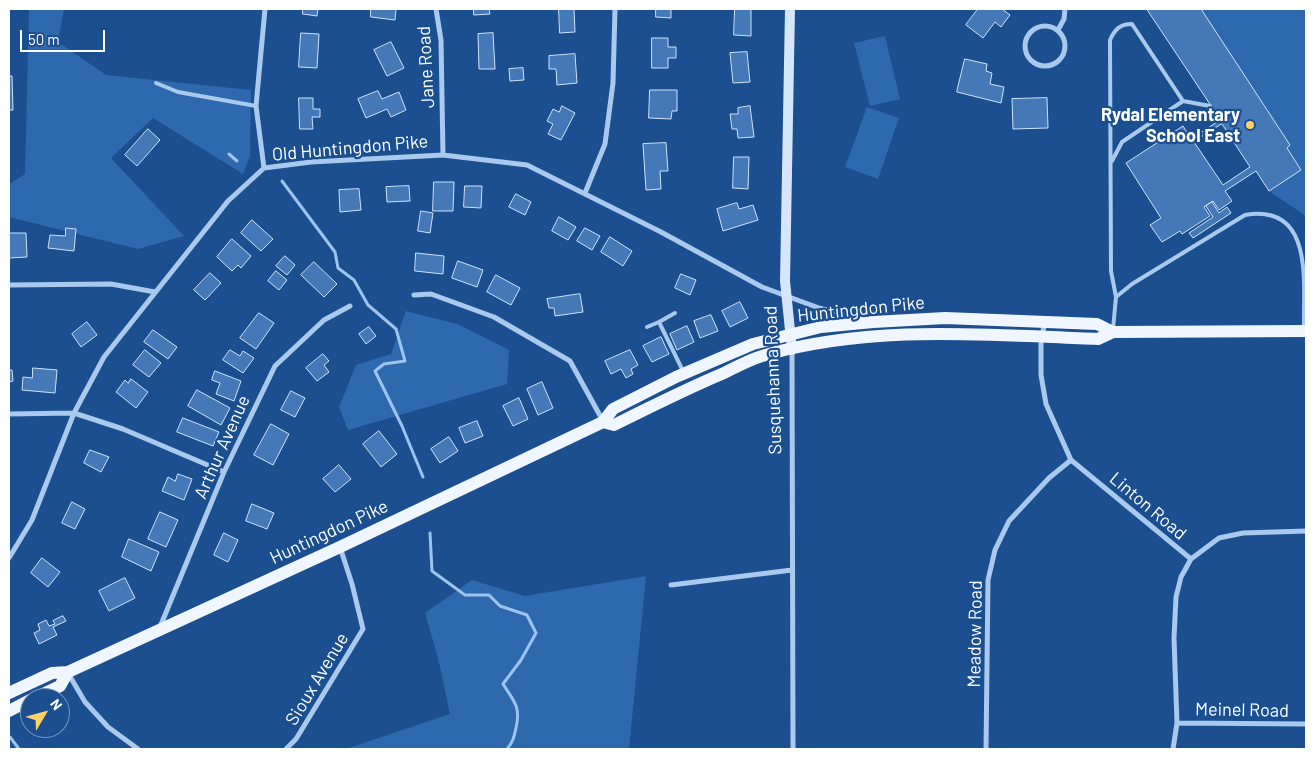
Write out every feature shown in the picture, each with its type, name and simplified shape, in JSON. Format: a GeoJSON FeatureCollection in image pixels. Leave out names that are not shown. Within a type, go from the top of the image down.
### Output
{"type":"FeatureCollection","features":[{"type":"Feature","properties":{"kind":"main road","name":"Susquehanna Road"},"geometry":{"type":"LineString","coordinates":[[790,9],[786,297],[792,350]]}},
{"type":"Feature","properties":{"kind":"main road","name":"Huntingdon Pike"},"geometry":{"type":"LineString","coordinates":[[9,693],[52,673],[68,672],[340,547],[603,422],[613,409],[684,373],[753,344],[821,328],[873,322],[945,318],[1097,324],[1113,332]]}},
{"type":"Feature","properties":{"kind":"main road","name":"Huntingdon Pike"},"geometry":{"type":"LineString","coordinates":[[603,422],[614,425],[684,390],[761,356],[823,342],[931,334],[1098,339],[1113,332],[1305,330]]}},
{"type":"Feature","properties":{"kind":"main road","name":"Huntingdon Pike"},"geometry":{"type":"LineString","coordinates":[[56,688],[60,686],[68,672]]}},
{"type":"Feature","properties":{"kind":"street"},"geometry":{"type":"LineString","coordinates":[[264,168],[256,106],[266,9]]}},
{"type":"Feature","properties":{"kind":"street","name":"Jane Road"},"geometry":{"type":"LineString","coordinates":[[436,9],[441,40],[443,155]]}},
{"type":"Feature","properties":{"kind":"street"},"geometry":{"type":"LineString","coordinates":[[585,193],[605,144],[613,83],[615,9]]}},
{"type":"Feature","properties":{"kind":"street"},"geometry":{"type":"LineString","coordinates":[[1058,30],[1064,19],[1065,9]]}},
{"type":"Feature","properties":{"kind":"street"},"geometry":{"type":"LineString","coordinates":[[1038,27],[1052,27],[1058,30],[1065,41],[1064,54],[1061,60],[1050,66],[1043,67],[1031,61],[1025,50],[1028,36],[1038,27]]}},
{"type":"Feature","properties":{"kind":"street","name":"Old Huntingdon Pike"},"geometry":{"type":"LineString","coordinates":[[9,558],[32,520],[74,413],[104,357],[228,201],[264,168],[311,162],[443,155],[527,165],[661,232],[762,287],[820,308],[873,322]]}},
{"type":"Feature","properties":{"kind":"street"},"geometry":{"type":"LineString","coordinates":[[9,285],[111,284],[155,292]]}},
{"type":"Feature","properties":{"kind":"street"},"geometry":{"type":"LineString","coordinates":[[414,295],[431,294],[494,317],[570,361],[603,422]]}},
{"type":"Feature","properties":{"kind":"street","name":"Arthur Avenue"},"geometry":{"type":"LineString","coordinates":[[159,630],[224,472],[275,366],[324,320],[350,306]]}},
{"type":"Feature","properties":{"kind":"street","name":"Linton Road"},"geometry":{"type":"LineString","coordinates":[[1045,322],[1041,337],[1041,375],[1046,404],[1071,460],[1191,559],[1181,577],[1176,597],[1174,638],[1177,723],[1173,749]]}},
{"type":"Feature","properties":{"kind":"street","name":"Susquehanna Road"},"geometry":{"type":"LineString","coordinates":[[792,350],[793,749]]}},
{"type":"Feature","properties":{"kind":"street"},"geometry":{"type":"LineString","coordinates":[[9,414],[74,413],[123,429],[224,472]]}},
{"type":"Feature","properties":{"kind":"street","name":"Meadow Road"},"geometry":{"type":"LineString","coordinates":[[986,749],[988,580],[995,550],[1009,522],[1049,478],[1071,460]]}},
{"type":"Feature","properties":{"kind":"street"},"geometry":{"type":"LineString","coordinates":[[1191,559],[1219,538],[1244,532],[1306,531]]}},
{"type":"Feature","properties":{"kind":"street","name":"Sioux Avenue"},"geometry":{"type":"LineString","coordinates":[[286,749],[296,739],[363,629],[352,584],[340,547]]}},
{"type":"Feature","properties":{"kind":"street"},"geometry":{"type":"LineString","coordinates":[[672,584],[792,570]]}},
{"type":"Feature","properties":{"kind":"street"},"geometry":{"type":"LineString","coordinates":[[68,672],[85,702],[108,726],[138,749]]}},
{"type":"Feature","properties":{"kind":"street","name":"Meinel Road"},"geometry":{"type":"LineString","coordinates":[[1177,723],[1306,724]]}},
{"type":"Feature","properties":{"kind":"lane"},"geometry":{"type":"LineString","coordinates":[[1113,332],[1116,296],[1111,271],[1110,40],[1114,30],[1125,24],[1132,24],[1183,102]]}},
{"type":"Feature","properties":{"kind":"lane"},"geometry":{"type":"LineString","coordinates":[[156,84],[178,92],[256,106]]}},
{"type":"Feature","properties":{"kind":"lane"},"geometry":{"type":"LineString","coordinates":[[1112,160],[1122,142],[1183,102],[1210,106]]}},
{"type":"Feature","properties":{"kind":"lane"},"geometry":{"type":"LineString","coordinates":[[1116,296],[1132,284],[1245,215],[1257,212],[1283,221],[1295,232],[1302,251],[1305,330]]}},
{"type":"Feature","properties":{"kind":"lane"},"geometry":{"type":"LineString","coordinates":[[647,327],[675,313]]}},
{"type":"Feature","properties":{"kind":"lane"},"geometry":{"type":"LineString","coordinates":[[659,322],[684,373]]}},
{"type":"Feature","properties":{"kind":"shaded area"},"geometry":{"type":"Polygon","coordinates":[[[29,9],[64,9],[58,42],[106,75],[251,90],[250,156],[243,174],[153,118],[111,158],[184,236],[138,249],[9,217],[9,184],[25,174],[29,9]]]}},
{"type":"Feature","properties":{"kind":"shaded area"},"geometry":{"type":"Polygon","coordinates":[[[1201,9],[1306,9],[1306,219],[1303,214],[1269,191],[1301,169],[1287,148],[1290,145],[1201,9]]]}},
{"type":"Feature","properties":{"kind":"shaded area"},"geometry":{"type":"Polygon","coordinates":[[[885,36],[900,99],[870,106],[854,43],[885,36]]]}},
{"type":"Feature","properties":{"kind":"shaded area"},"geometry":{"type":"Polygon","coordinates":[[[867,107],[899,118],[878,179],[845,167],[867,107]]]}},
{"type":"Feature","properties":{"kind":"shaded area"},"geometry":{"type":"Polygon","coordinates":[[[406,311],[457,324],[509,350],[507,384],[348,430],[339,407],[356,365],[391,354],[406,311]]]}},
{"type":"Feature","properties":{"kind":"shaded area"},"geometry":{"type":"Polygon","coordinates":[[[646,576],[629,749],[346,749],[450,714],[438,658],[425,613],[472,580],[525,596],[646,576]]]}},
{"type":"Feature","properties":{"kind":"building"},"geometry":{"type":"Polygon","coordinates":[[[303,9],[318,9],[317,16],[303,14],[303,9]]]}},
{"type":"Feature","properties":{"kind":"building"},"geometry":{"type":"Polygon","coordinates":[[[371,9],[396,9],[395,20],[371,17],[371,9]]]}},
{"type":"Feature","properties":{"kind":"building"},"geometry":{"type":"Polygon","coordinates":[[[474,9],[489,9],[490,14],[474,15],[474,9]]]}},
{"type":"Feature","properties":{"kind":"building"},"geometry":{"type":"Polygon","coordinates":[[[559,9],[574,9],[575,32],[560,33],[559,9]]]}},
{"type":"Feature","properties":{"kind":"building"},"geometry":{"type":"Polygon","coordinates":[[[656,9],[671,9],[671,18],[656,17],[656,9]]]}},
{"type":"Feature","properties":{"kind":"building"},"geometry":{"type":"Polygon","coordinates":[[[735,9],[751,9],[751,36],[734,35],[735,9]]]}},
{"type":"Feature","properties":{"kind":"building"},"geometry":{"type":"Polygon","coordinates":[[[978,9],[1002,9],[1010,15],[1001,27],[995,22],[983,38],[966,25],[978,9]]]}},
{"type":"Feature","properties":{"kind":"building","name":"Rydal Elementary School East"},"geometry":{"type":"Polygon","coordinates":[[[1147,9],[1201,9],[1290,145],[1287,148],[1301,170],[1269,191],[1256,171],[1225,191],[1232,201],[1219,210],[1213,201],[1204,207],[1210,216],[1182,234],[1180,231],[1162,242],[1150,225],[1161,218],[1126,163],[1183,126],[1191,139],[1220,120],[1147,9]],[[1222,124],[1194,142],[1223,185],[1250,167],[1222,124]]]}},
{"type":"Feature","properties":{"kind":"building"},"geometry":{"type":"Polygon","coordinates":[[[301,33],[319,34],[317,68],[299,67],[301,33]]]}},
{"type":"Feature","properties":{"kind":"building"},"geometry":{"type":"Polygon","coordinates":[[[493,33],[495,69],[479,69],[478,34],[493,33]]]}},
{"type":"Feature","properties":{"kind":"building"},"geometry":{"type":"Polygon","coordinates":[[[652,38],[668,38],[668,47],[676,47],[676,58],[668,58],[668,68],[652,68],[652,38]]]}},
{"type":"Feature","properties":{"kind":"building"},"geometry":{"type":"Polygon","coordinates":[[[391,42],[404,68],[387,76],[374,50],[391,42]]]}},
{"type":"Feature","properties":{"kind":"building"},"geometry":{"type":"Polygon","coordinates":[[[747,52],[750,82],[733,83],[730,53],[747,52]]]}},
{"type":"Feature","properties":{"kind":"building"},"geometry":{"type":"Polygon","coordinates":[[[575,54],[577,83],[557,85],[556,69],[549,69],[549,56],[575,54]]]}},
{"type":"Feature","properties":{"kind":"building"},"geometry":{"type":"Polygon","coordinates":[[[965,59],[987,64],[986,71],[992,73],[990,84],[1004,87],[1001,103],[957,92],[965,59]]]}},
{"type":"Feature","properties":{"kind":"building"},"geometry":{"type":"Polygon","coordinates":[[[523,68],[524,80],[510,81],[509,69],[523,68]]]}},
{"type":"Feature","properties":{"kind":"building"},"geometry":{"type":"Polygon","coordinates":[[[9,76],[12,76],[13,110],[9,110],[9,76]]]}},
{"type":"Feature","properties":{"kind":"building"},"geometry":{"type":"Polygon","coordinates":[[[650,90],[677,90],[677,111],[672,111],[671,119],[649,118],[650,90]]]}},
{"type":"Feature","properties":{"kind":"building"},"geometry":{"type":"Polygon","coordinates":[[[378,91],[382,99],[399,92],[406,110],[391,117],[387,109],[366,118],[358,99],[378,91]]]}},
{"type":"Feature","properties":{"kind":"building"},"geometry":{"type":"Polygon","coordinates":[[[299,98],[313,98],[313,109],[320,109],[320,117],[312,117],[313,129],[300,129],[299,98]]]}},
{"type":"Feature","properties":{"kind":"building"},"geometry":{"type":"Polygon","coordinates":[[[1047,98],[1048,128],[1013,129],[1012,99],[1047,98]]]}},
{"type":"Feature","properties":{"kind":"building"},"geometry":{"type":"Polygon","coordinates":[[[562,106],[575,113],[561,140],[548,134],[553,124],[547,121],[553,109],[559,112],[562,106]]]}},
{"type":"Feature","properties":{"kind":"building"},"geometry":{"type":"Polygon","coordinates":[[[750,106],[754,137],[738,138],[737,129],[732,129],[730,114],[738,114],[738,108],[750,106]]]}},
{"type":"Feature","properties":{"kind":"building"},"geometry":{"type":"Polygon","coordinates":[[[148,129],[160,140],[137,166],[125,155],[148,129]]]}},
{"type":"Feature","properties":{"kind":"building"},"geometry":{"type":"Polygon","coordinates":[[[666,143],[668,171],[660,171],[661,189],[646,190],[643,144],[666,143]]]}},
{"type":"Feature","properties":{"kind":"building"},"geometry":{"type":"Polygon","coordinates":[[[734,157],[749,157],[748,189],[733,188],[734,157]]]}},
{"type":"Feature","properties":{"kind":"building"},"geometry":{"type":"Polygon","coordinates":[[[434,182],[454,182],[453,211],[433,211],[434,182]]]}},
{"type":"Feature","properties":{"kind":"building"},"geometry":{"type":"Polygon","coordinates":[[[409,186],[410,201],[387,202],[386,187],[409,186]]]}},
{"type":"Feature","properties":{"kind":"building"},"geometry":{"type":"Polygon","coordinates":[[[465,186],[482,186],[481,208],[464,207],[465,186]]]}},
{"type":"Feature","properties":{"kind":"building"},"geometry":{"type":"Polygon","coordinates":[[[359,189],[361,210],[340,212],[339,190],[359,189]]]}},
{"type":"Feature","properties":{"kind":"building"},"geometry":{"type":"Polygon","coordinates":[[[516,194],[531,202],[525,215],[509,207],[516,194]]]}},
{"type":"Feature","properties":{"kind":"building"},"geometry":{"type":"Polygon","coordinates":[[[1212,202],[1219,213],[1227,207],[1231,213],[1193,238],[1189,233],[1213,217],[1206,206],[1212,202]]]}},
{"type":"Feature","properties":{"kind":"building"},"geometry":{"type":"Polygon","coordinates":[[[737,203],[739,209],[753,205],[758,220],[723,231],[717,209],[737,203]]]}},
{"type":"Feature","properties":{"kind":"building"},"geometry":{"type":"Polygon","coordinates":[[[421,211],[433,213],[430,233],[418,231],[421,211]]]}},
{"type":"Feature","properties":{"kind":"building"},"geometry":{"type":"Polygon","coordinates":[[[559,217],[576,227],[568,240],[552,231],[559,217]]]}},
{"type":"Feature","properties":{"kind":"building"},"geometry":{"type":"Polygon","coordinates":[[[252,220],[273,239],[261,251],[241,233],[252,220]]]}},
{"type":"Feature","properties":{"kind":"building"},"geometry":{"type":"Polygon","coordinates":[[[66,228],[76,229],[74,251],[48,248],[50,235],[65,236],[66,228]]]}},
{"type":"Feature","properties":{"kind":"building"},"geometry":{"type":"Polygon","coordinates":[[[585,228],[600,236],[592,250],[577,241],[585,228]]]}},
{"type":"Feature","properties":{"kind":"building"},"geometry":{"type":"Polygon","coordinates":[[[9,233],[26,233],[27,257],[9,258],[9,233]]]}},
{"type":"Feature","properties":{"kind":"building"},"geometry":{"type":"Polygon","coordinates":[[[610,237],[632,251],[623,266],[601,252],[610,237]]]}},
{"type":"Feature","properties":{"kind":"building"},"geometry":{"type":"Polygon","coordinates":[[[232,239],[251,256],[241,268],[238,265],[232,271],[217,257],[232,239]]]}},
{"type":"Feature","properties":{"kind":"building"},"geometry":{"type":"Polygon","coordinates":[[[416,253],[444,256],[443,274],[415,271],[416,253]]]}},
{"type":"Feature","properties":{"kind":"building"},"geometry":{"type":"Polygon","coordinates":[[[285,256],[295,265],[287,275],[276,266],[285,256]]]}},
{"type":"Feature","properties":{"kind":"building"},"geometry":{"type":"Polygon","coordinates":[[[458,261],[483,270],[477,287],[452,278],[458,261]]]}},
{"type":"Feature","properties":{"kind":"building"},"geometry":{"type":"Polygon","coordinates":[[[314,262],[337,284],[324,297],[301,275],[314,262]]]}},
{"type":"Feature","properties":{"kind":"building"},"geometry":{"type":"Polygon","coordinates":[[[276,271],[287,280],[279,290],[268,281],[276,271]]]}},
{"type":"Feature","properties":{"kind":"building"},"geometry":{"type":"Polygon","coordinates":[[[210,273],[221,283],[205,300],[194,290],[210,273]]]}},
{"type":"Feature","properties":{"kind":"building"},"geometry":{"type":"Polygon","coordinates":[[[681,274],[696,280],[690,295],[675,288],[681,274]]]}},
{"type":"Feature","properties":{"kind":"building"},"geometry":{"type":"Polygon","coordinates":[[[496,275],[520,288],[511,305],[487,292],[496,275]]]}},
{"type":"Feature","properties":{"kind":"building"},"geometry":{"type":"Polygon","coordinates":[[[580,294],[583,312],[555,316],[554,308],[549,308],[547,299],[580,294]]]}},
{"type":"Feature","properties":{"kind":"building"},"geometry":{"type":"Polygon","coordinates":[[[740,302],[748,318],[730,327],[722,311],[740,302]]]}},
{"type":"Feature","properties":{"kind":"building"},"geometry":{"type":"Polygon","coordinates":[[[259,313],[274,323],[256,349],[240,338],[259,313]]]}},
{"type":"Feature","properties":{"kind":"building"},"geometry":{"type":"Polygon","coordinates":[[[711,315],[718,331],[700,338],[694,321],[711,315]]]}},
{"type":"Feature","properties":{"kind":"building"},"geometry":{"type":"Polygon","coordinates":[[[87,322],[97,335],[81,347],[72,334],[87,322]]]}},
{"type":"Feature","properties":{"kind":"building"},"geometry":{"type":"Polygon","coordinates":[[[687,326],[694,342],[677,350],[670,334],[687,326]]]}},
{"type":"Feature","properties":{"kind":"building"},"geometry":{"type":"Polygon","coordinates":[[[369,327],[376,336],[366,344],[359,334],[369,327]]]}},
{"type":"Feature","properties":{"kind":"building"},"geometry":{"type":"Polygon","coordinates":[[[153,330],[177,347],[168,359],[144,342],[153,330]]]}},
{"type":"Feature","properties":{"kind":"building"},"geometry":{"type":"Polygon","coordinates":[[[661,337],[669,354],[652,362],[643,346],[661,337]]]}},
{"type":"Feature","properties":{"kind":"building"},"geometry":{"type":"Polygon","coordinates":[[[145,350],[161,363],[149,377],[133,365],[145,350]]]}},
{"type":"Feature","properties":{"kind":"building"},"geometry":{"type":"Polygon","coordinates":[[[230,350],[240,356],[243,351],[254,358],[243,373],[223,360],[230,350]]]}},
{"type":"Feature","properties":{"kind":"building"},"geometry":{"type":"Polygon","coordinates":[[[630,350],[638,365],[631,369],[633,374],[626,378],[621,369],[611,374],[605,361],[630,350]]]}},
{"type":"Feature","properties":{"kind":"building"},"geometry":{"type":"Polygon","coordinates":[[[323,354],[329,361],[324,365],[329,372],[317,381],[306,368],[323,354]]]}},
{"type":"Feature","properties":{"kind":"building"},"geometry":{"type":"Polygon","coordinates":[[[33,368],[57,370],[55,393],[22,390],[23,377],[32,378],[33,368]]]}},
{"type":"Feature","properties":{"kind":"building"},"geometry":{"type":"Polygon","coordinates":[[[9,370],[12,370],[13,381],[9,382],[9,370]]]}},
{"type":"Feature","properties":{"kind":"building"},"geometry":{"type":"Polygon","coordinates":[[[215,371],[241,381],[234,401],[216,394],[220,383],[212,380],[215,371]]]}},
{"type":"Feature","properties":{"kind":"building"},"geometry":{"type":"Polygon","coordinates":[[[131,379],[148,392],[136,408],[116,392],[125,380],[128,383],[131,379]]]}},
{"type":"Feature","properties":{"kind":"building"},"geometry":{"type":"Polygon","coordinates":[[[542,382],[553,408],[538,415],[527,389],[542,382]]]}},
{"type":"Feature","properties":{"kind":"building"},"geometry":{"type":"Polygon","coordinates":[[[197,390],[230,408],[221,425],[188,406],[197,390]]]}},
{"type":"Feature","properties":{"kind":"building"},"geometry":{"type":"Polygon","coordinates":[[[291,391],[305,398],[295,417],[281,410],[291,391]]]}},
{"type":"Feature","properties":{"kind":"building"},"geometry":{"type":"Polygon","coordinates":[[[519,398],[528,419],[513,426],[503,406],[519,398]]]}},
{"type":"Feature","properties":{"kind":"building"},"geometry":{"type":"Polygon","coordinates":[[[183,418],[219,432],[213,446],[177,432],[183,418]]]}},
{"type":"Feature","properties":{"kind":"building"},"geometry":{"type":"Polygon","coordinates":[[[477,421],[483,436],[465,443],[459,428],[477,421]]]}},
{"type":"Feature","properties":{"kind":"building"},"geometry":{"type":"Polygon","coordinates":[[[271,424],[289,434],[273,465],[254,455],[271,424]]]}},
{"type":"Feature","properties":{"kind":"building"},"geometry":{"type":"Polygon","coordinates":[[[379,431],[397,454],[381,467],[363,444],[379,431]]]}},
{"type":"Feature","properties":{"kind":"building"},"geometry":{"type":"Polygon","coordinates":[[[449,437],[458,451],[440,463],[431,449],[449,437]]]}},
{"type":"Feature","properties":{"kind":"building"},"geometry":{"type":"Polygon","coordinates":[[[90,450],[109,457],[101,472],[84,463],[90,450]]]}},
{"type":"Feature","properties":{"kind":"building"},"geometry":{"type":"Polygon","coordinates":[[[339,465],[351,479],[335,492],[323,479],[339,465]]]}},
{"type":"Feature","properties":{"kind":"building"},"geometry":{"type":"Polygon","coordinates":[[[178,474],[192,479],[184,500],[162,491],[168,477],[175,481],[178,474]]]}},
{"type":"Feature","properties":{"kind":"building"},"geometry":{"type":"Polygon","coordinates":[[[72,502],[85,509],[75,529],[62,523],[72,502]]]}},
{"type":"Feature","properties":{"kind":"building"},"geometry":{"type":"Polygon","coordinates":[[[252,504],[274,513],[267,529],[246,521],[252,504]]]}},
{"type":"Feature","properties":{"kind":"building"},"geometry":{"type":"Polygon","coordinates":[[[160,512],[178,520],[166,547],[148,539],[160,512]]]}},
{"type":"Feature","properties":{"kind":"building"},"geometry":{"type":"Polygon","coordinates":[[[224,533],[238,540],[228,562],[214,555],[224,533]]]}},
{"type":"Feature","properties":{"kind":"building"},"geometry":{"type":"Polygon","coordinates":[[[129,539],[159,552],[151,571],[122,557],[129,539]]]}},
{"type":"Feature","properties":{"kind":"building"},"geometry":{"type":"Polygon","coordinates":[[[42,558],[60,572],[48,587],[31,573],[42,558]]]}},
{"type":"Feature","properties":{"kind":"building"},"geometry":{"type":"Polygon","coordinates":[[[125,578],[135,598],[109,611],[99,591],[125,578]]]}},
{"type":"Feature","properties":{"kind":"building"},"geometry":{"type":"Polygon","coordinates":[[[63,616],[66,621],[53,627],[57,635],[39,644],[34,633],[40,630],[38,624],[46,620],[49,626],[55,624],[53,621],[63,616]]]}},
{"type":"Feature","properties":{"kind":"waterway"},"geometry":{"type":"LineString","coordinates":[[229,154],[237,161]]}},
{"type":"Feature","properties":{"kind":"waterway"},"geometry":{"type":"LineString","coordinates":[[282,181],[335,252],[338,268],[354,280],[368,305],[396,329],[405,361],[384,364],[375,371],[402,426],[423,477]]}},
{"type":"Feature","properties":{"kind":"waterway"},"geometry":{"type":"LineString","coordinates":[[430,533],[432,571],[465,595],[489,595],[500,606],[527,615],[536,633],[521,660],[503,684],[516,704],[518,715],[514,737],[507,749]]}},
{"type":"Feature","properties":{"kind":"waterway"},"geometry":{"type":"LineString","coordinates":[[10,737],[19,749]]}},
{"type":"Feature","properties":{"kind":"place","name":"Rydal Elementary School East"},"geometry":{"type":"Point","coordinates":[1250,125]}}]}
